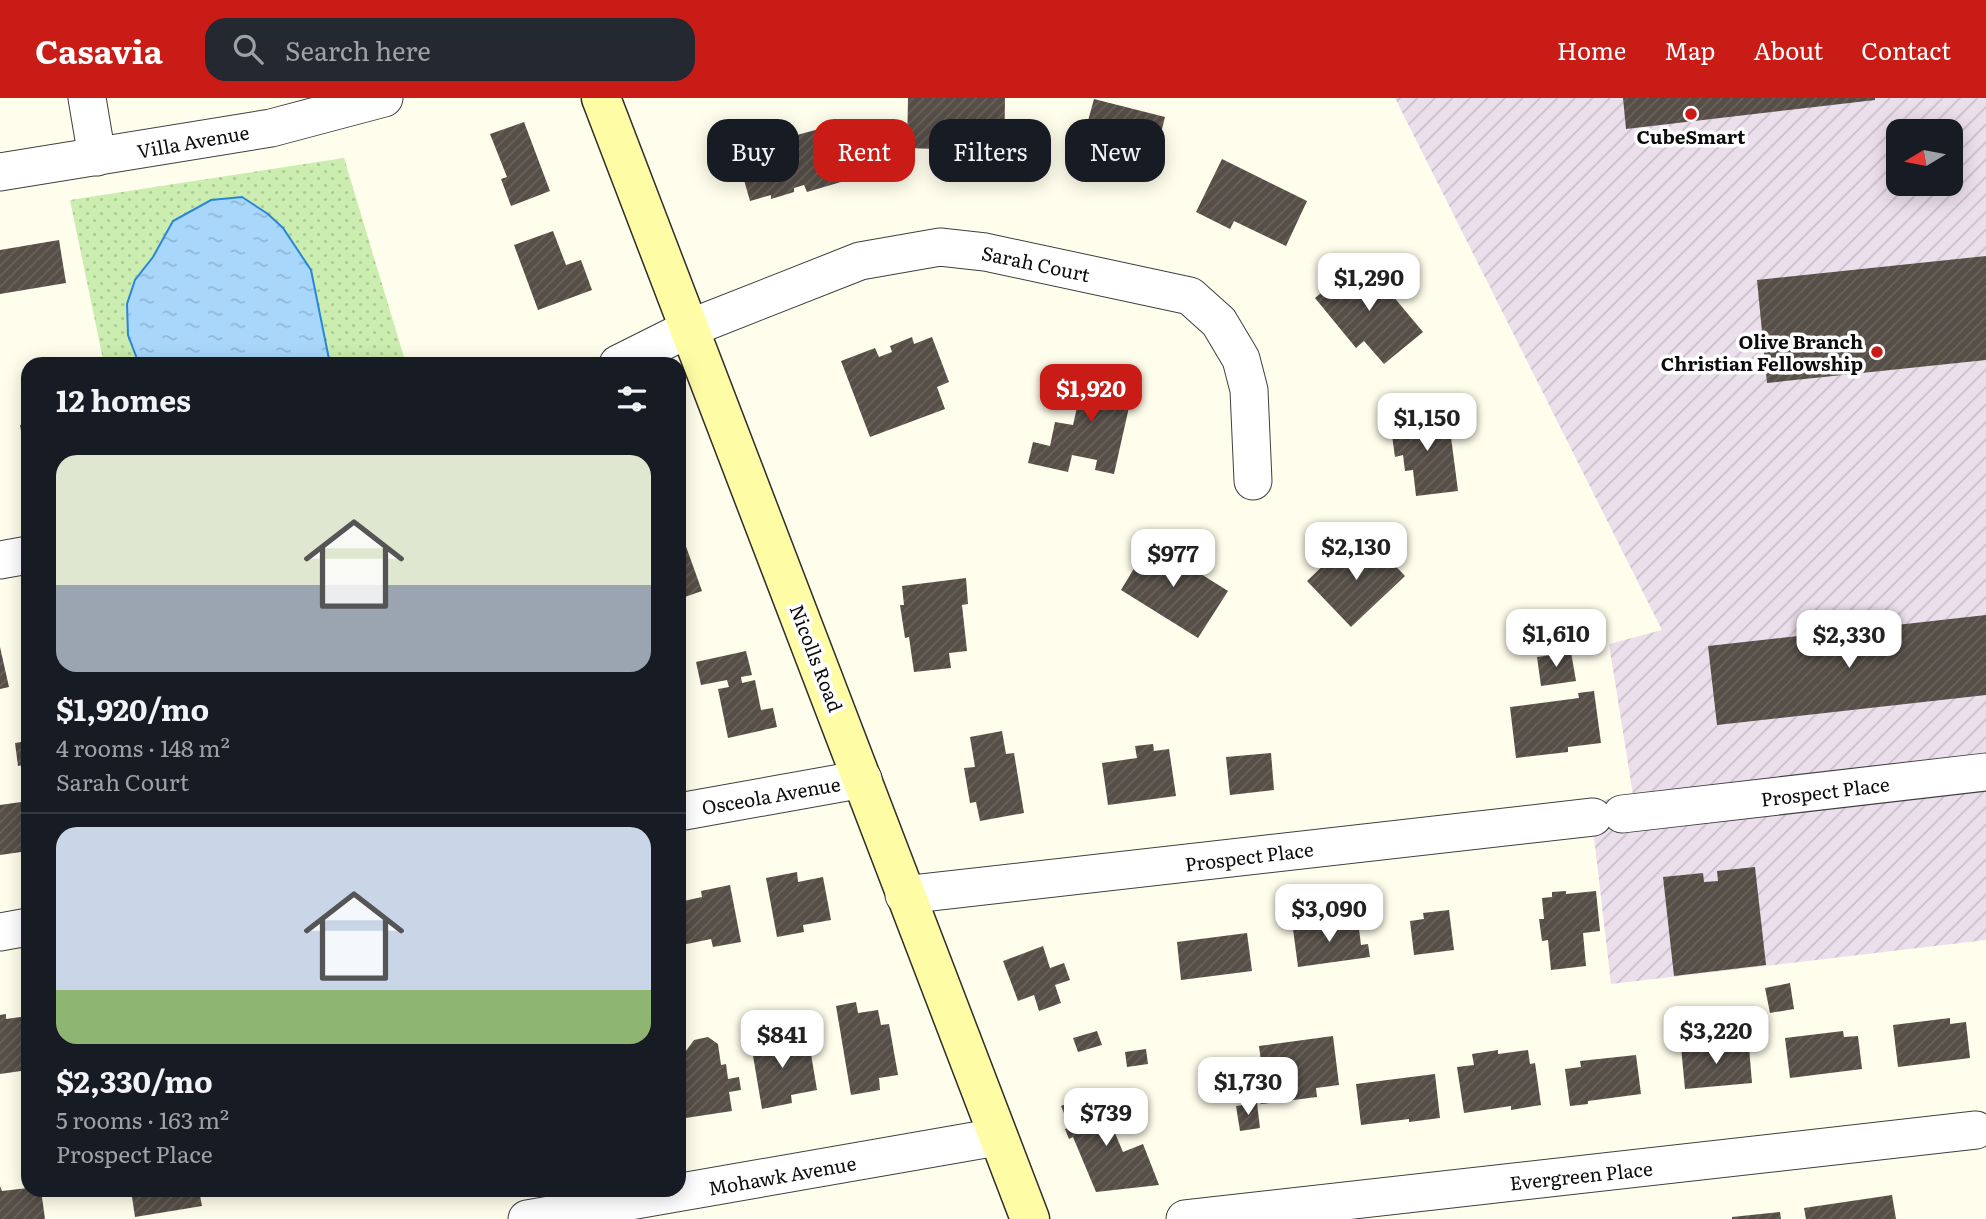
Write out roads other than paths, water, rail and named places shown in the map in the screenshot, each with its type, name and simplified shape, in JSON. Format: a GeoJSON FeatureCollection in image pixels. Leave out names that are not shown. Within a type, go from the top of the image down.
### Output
{"type":"FeatureCollection","features":[{"type":"Feature","properties":{"kind":"street"},"geometry":{"type":"LineString","coordinates":[[88,98],[97,157]]}},
{"type":"Feature","properties":{"kind":"street","name":"Villa Avenue"},"geometry":{"type":"LineString","coordinates":[[0,172],[271,128],[384,98]]}},
{"type":"Feature","properties":{"kind":"street","name":"Nicolls Road"},"geometry":{"type":"LineString","coordinates":[[601,98],[1030,1219]]}},
{"type":"Feature","properties":{"kind":"street","name":"Sarah Court"},"geometry":{"type":"LineString","coordinates":[[632,357],[690,328],[860,261],[940,247],[985,252],[1189,296],[1219,322],[1241,359],[1249,390],[1253,481]]}},
{"type":"Feature","properties":{"kind":"street"},"geometry":{"type":"LineString","coordinates":[[0,560],[21,556]]}},
{"type":"Feature","properties":{"kind":"street","name":"Prospect Place"},"geometry":{"type":"LineString","coordinates":[[904,895],[1986,772]]}},
{"type":"Feature","properties":{"kind":"street","name":"Osceola Avenue"},"geometry":{"type":"LineString","coordinates":[[686,810],[863,779]]}},
{"type":"Feature","properties":{"kind":"street"},"geometry":{"type":"LineString","coordinates":[[0,932],[21,928]]}},
{"type":"Feature","properties":{"kind":"street","name":"Evergreen Place"},"geometry":{"type":"LineString","coordinates":[[1185,1219],[1976,1130]]}},
{"type":"Feature","properties":{"kind":"street","name":"Mohawk Avenue"},"geometry":{"type":"LineString","coordinates":[[686,1191],[997,1137]]}},
{"type":"Feature","properties":{"kind":"street","name":"Mohawk Avenue"},"geometry":{"type":"LineString","coordinates":[[527,1219],[653,1197]]}},
{"type":"Feature","properties":{"kind":"water"},"geometry":{"type":"Polygon","coordinates":[[[242,197],[268,214],[283,228],[311,270],[329,357],[136,357],[128,335],[127,304],[135,280],[153,257],[173,221],[211,200],[242,197]]]}},
{"type":"Feature","properties":{"kind":"place","name":"CubeSmart"},"geometry":{"type":"Point","coordinates":[1691,114]}},
{"type":"Feature","properties":{"kind":"place","name":"Olive Branch Christian Fellowship"},"geometry":{"type":"Point","coordinates":[1877,352]}}]}
